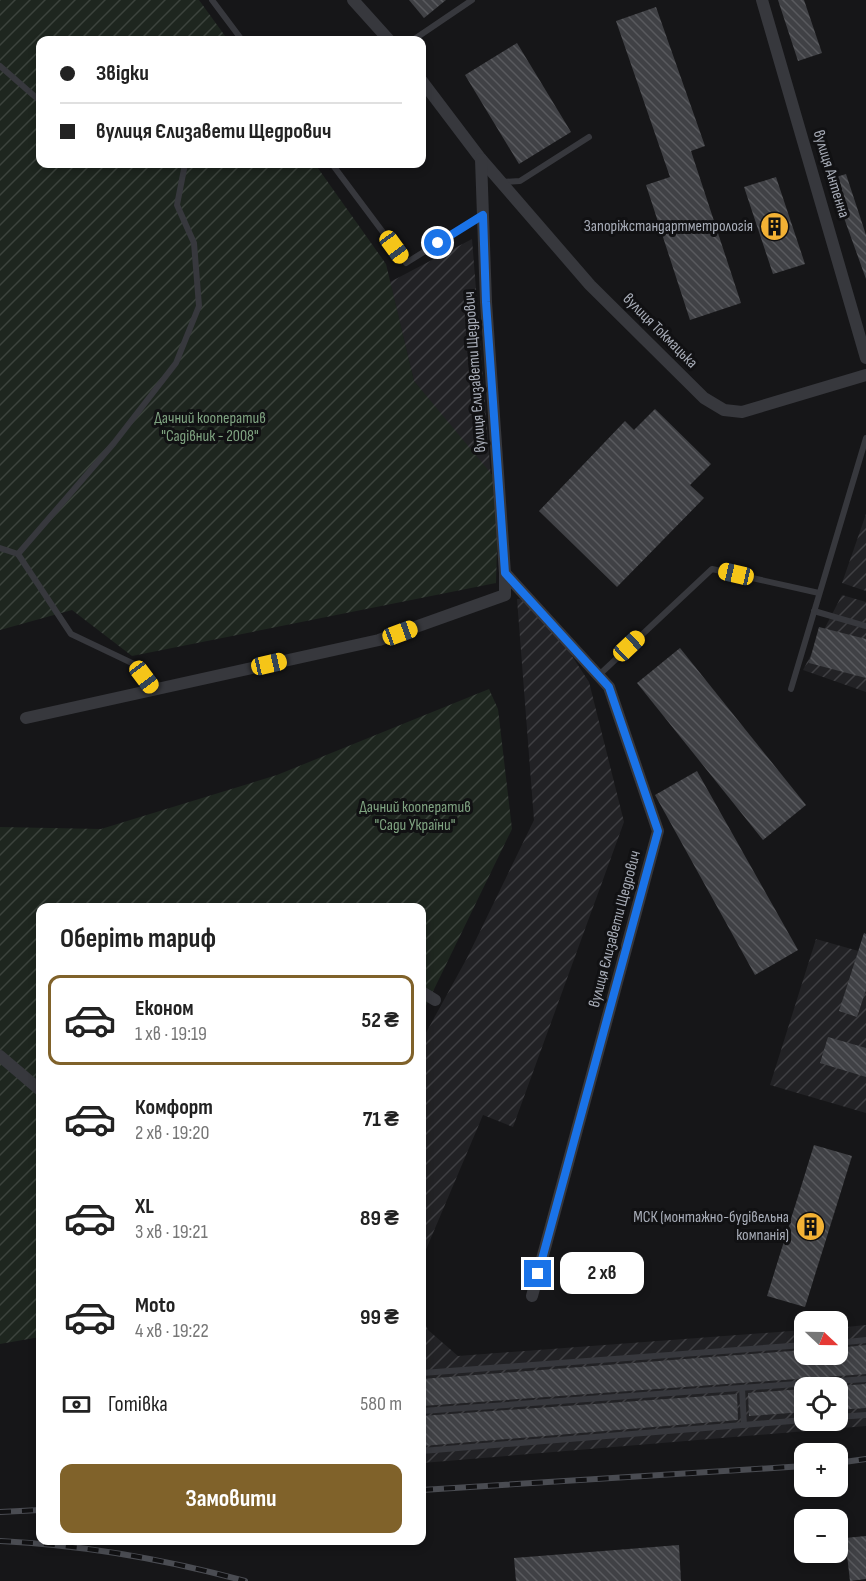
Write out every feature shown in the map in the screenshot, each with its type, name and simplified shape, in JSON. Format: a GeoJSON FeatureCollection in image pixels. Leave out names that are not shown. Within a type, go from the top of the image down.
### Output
{"type":"FeatureCollection","features":[{"type":"Feature","properties":{"kind":"street"},"geometry":{"type":"LineString","coordinates":[[353,0],[385,36]]}},
{"type":"Feature","properties":{"kind":"street","name":"вулиця Антенна"},"geometry":{"type":"LineString","coordinates":[[762,0],[837,251],[866,358]]}},
{"type":"Feature","properties":{"kind":"street"},"geometry":{"type":"LineString","coordinates":[[426,86],[481,159]]}},
{"type":"Feature","properties":{"kind":"street","name":"вулиця Токмацька"},"geometry":{"type":"LineString","coordinates":[[481,159],[590,285],[704,398],[724,410],[742,412],[866,375]]}},
{"type":"Feature","properties":{"kind":"street","name":"вулиця Єлизавети Щедрович"},"geometry":{"type":"LineString","coordinates":[[26,718],[379,640],[505,595],[486,302],[481,159]]}},
{"type":"Feature","properties":{"kind":"street","name":"вулиця Єлизавети Щедрович"},"geometry":{"type":"LineString","coordinates":[[505,573],[609,687],[658,831],[532,1296]]}},
{"type":"Feature","properties":{"kind":"street"},"geometry":{"type":"LineString","coordinates":[[426,994],[435,1000]]}},
{"type":"Feature","properties":{"kind":"street"},"geometry":{"type":"LineString","coordinates":[[0,1056],[36,1087]]}},
{"type":"Feature","properties":{"kind":"lane"},"geometry":{"type":"LineString","coordinates":[[212,0],[239,36]]}},
{"type":"Feature","properties":{"kind":"lane"},"geometry":{"type":"LineString","coordinates":[[419,36],[472,0]]}},
{"type":"Feature","properties":{"kind":"lane"},"geometry":{"type":"LineString","coordinates":[[0,66],[36,98]]}},
{"type":"Feature","properties":{"kind":"lane"},"geometry":{"type":"LineString","coordinates":[[500,182],[520,181],[589,137]]}},
{"type":"Feature","properties":{"kind":"lane"},"geometry":{"type":"LineString","coordinates":[[18,554],[114,444],[176,363],[199,306],[194,243],[177,206],[183,168]]}},
{"type":"Feature","properties":{"kind":"lane"},"geometry":{"type":"LineString","coordinates":[[335,168],[406,263],[483,215]]}},
{"type":"Feature","properties":{"kind":"lane"},"geometry":{"type":"LineString","coordinates":[[791,689],[866,438]]}},
{"type":"Feature","properties":{"kind":"lane"},"geometry":{"type":"LineString","coordinates":[[0,548],[18,554],[71,634],[134,664],[154,690]]}},
{"type":"Feature","properties":{"kind":"lane"},"geometry":{"type":"LineString","coordinates":[[598,675],[712,569],[819,593]]}},
{"type":"Feature","properties":{"kind":"lane"},"geometry":{"type":"LineString","coordinates":[[814,611],[866,626]]}},
{"type":"Feature","properties":{"kind":"lane"},"geometry":{"type":"LineString","coordinates":[[848,1341],[866,1340]]}},
{"type":"Feature","properties":{"kind":"lane"},"geometry":{"type":"LineString","coordinates":[[426,1373],[794,1346]]}},
{"type":"Feature","properties":{"kind":"lane"},"geometry":{"type":"LineString","coordinates":[[426,1412],[866,1379]]}},
{"type":"Feature","properties":{"kind":"lane"},"geometry":{"type":"LineString","coordinates":[[742,1388],[744,1425]]}},
{"type":"Feature","properties":{"kind":"lane"},"geometry":{"type":"LineString","coordinates":[[848,1416],[866,1414]]}},
{"type":"Feature","properties":{"kind":"lane"},"geometry":{"type":"LineString","coordinates":[[426,1451],[794,1421]]}},
{"type":"Feature","properties":{"kind":"shaded area"},"geometry":{"type":"Polygon","coordinates":[[[472,239],[491,478],[414,381],[390,282],[472,239]]]}},
{"type":"Feature","properties":{"kind":"shaded area"},"geometry":{"type":"Polygon","coordinates":[[[866,514],[866,591],[842,583],[866,514]]]}},
{"type":"Feature","properties":{"kind":"shaded area"},"geometry":{"type":"Polygon","coordinates":[[[842,595],[866,602],[866,692],[803,670],[842,595]]]}},
{"type":"Feature","properties":{"kind":"shaded area"},"geometry":{"type":"Polygon","coordinates":[[[534,598],[589,682],[624,822],[513,1127],[483,1115],[426,1250],[426,1033],[467,958],[534,820],[517,599],[534,598]]]}},
{"type":"Feature","properties":{"kind":"shaded area"},"geometry":{"type":"Polygon","coordinates":[[[866,934],[866,1113],[770,1085],[816,939],[862,952],[866,934]]]}},
{"type":"Feature","properties":{"kind":"shaded area"},"geometry":{"type":"Polygon","coordinates":[[[426,1325],[428,1330],[458,1356],[794,1331],[794,1365],[848,1365],[848,1327],[866,1325],[866,1426],[848,1428],[848,1377],[794,1377],[794,1431],[806,1431],[426,1463],[426,1325]]]}},
{"type":"Feature","properties":{"kind":"green space","name":"Дачний кооператив \"Садівник - 2008\""},"geometry":{"type":"Polygon","coordinates":[[[0,0],[199,0],[225,36],[36,36],[36,168],[318,168],[386,264],[414,381],[499,483],[496,583],[132,656],[72,610],[0,630],[0,0]]]}},
{"type":"Feature","properties":{"kind":"green space","name":"Дачний кооператив \"Сади України\""},"geometry":{"type":"Polygon","coordinates":[[[489,689],[498,709],[512,829],[426,1006],[426,903],[36,903],[36,1338],[0,1344],[0,827],[101,829],[277,775],[489,689]]]}},
{"type":"Feature","properties":{"kind":"building"},"geometry":{"type":"Polygon","coordinates":[[[409,0],[446,0],[424,18],[409,0]]]}},
{"type":"Feature","properties":{"kind":"building"},"geometry":{"type":"Polygon","coordinates":[[[778,0],[804,0],[822,53],[798,61],[778,0]]]}},
{"type":"Feature","properties":{"kind":"building"},"geometry":{"type":"Polygon","coordinates":[[[656,7],[705,146],[691,151],[741,303],[690,320],[646,185],[670,177],[616,21],[656,7]]]}},
{"type":"Feature","properties":{"kind":"building"},"geometry":{"type":"Polygon","coordinates":[[[517,43],[571,132],[519,164],[465,75],[517,43]]]}},
{"type":"Feature","properties":{"kind":"building"},"geometry":{"type":"Polygon","coordinates":[[[846,174],[866,235],[866,279],[830,179],[846,174]]]}},
{"type":"Feature","properties":{"kind":"building","name":"Запоріжстандартметрологія"},"geometry":{"type":"Polygon","coordinates":[[[776,177],[805,264],[773,274],[744,187],[776,177]]]}},
{"type":"Feature","properties":{"kind":"building"},"geometry":{"type":"Polygon","coordinates":[[[655,409],[711,464],[690,485],[704,498],[617,587],[539,511],[625,421],[634,430],[655,409]]]}},
{"type":"Feature","properties":{"kind":"building"},"geometry":{"type":"Polygon","coordinates":[[[819,627],[866,639],[866,678],[809,663],[819,627]]]}},
{"type":"Feature","properties":{"kind":"building"},"geometry":{"type":"Polygon","coordinates":[[[680,648],[806,805],[763,840],[637,683],[680,648]]]}},
{"type":"Feature","properties":{"kind":"building"},"geometry":{"type":"Polygon","coordinates":[[[697,771],[798,950],[755,975],[655,795],[697,771]]]}},
{"type":"Feature","properties":{"kind":"building"},"geometry":{"type":"Polygon","coordinates":[[[864,933],[866,934],[866,990],[857,1017],[839,1011],[864,933]]]}},
{"type":"Feature","properties":{"kind":"building"},"geometry":{"type":"Polygon","coordinates":[[[828,1037],[866,1048],[866,1077],[820,1063],[828,1037]]]}},
{"type":"Feature","properties":{"kind":"building","name":"МСК (монтажно-будівельна компанія)"},"geometry":{"type":"Polygon","coordinates":[[[814,1145],[852,1156],[805,1307],[767,1296],[814,1145]]]}},
{"type":"Feature","properties":{"kind":"building"},"geometry":{"type":"Polygon","coordinates":[[[866,1345],[866,1374],[794,1377],[794,1379],[426,1406],[426,1379],[794,1351],[794,1365],[848,1365],[848,1347],[866,1345]]]}},
{"type":"Feature","properties":{"kind":"building"},"geometry":{"type":"Polygon","coordinates":[[[866,1384],[866,1408],[848,1409],[848,1385],[866,1384]]]}},
{"type":"Feature","properties":{"kind":"building"},"geometry":{"type":"Polygon","coordinates":[[[794,1390],[794,1413],[749,1416],[748,1393],[794,1390]]]}},
{"type":"Feature","properties":{"kind":"building"},"geometry":{"type":"Polygon","coordinates":[[[737,1394],[738,1420],[426,1446],[426,1416],[737,1394]]]}},
{"type":"Feature","properties":{"kind":"building"},"geometry":{"type":"Polygon","coordinates":[[[866,1536],[866,1579],[850,1581],[848,1538],[866,1536]]]}},
{"type":"Feature","properties":{"kind":"building"},"geometry":{"type":"Polygon","coordinates":[[[679,1545],[681,1581],[516,1581],[514,1558],[679,1545]]]}},
{"type":"Feature","properties":{"kind":"railway"},"geometry":{"type":"LineString","coordinates":[[848,1461],[866,1459]]}},
{"type":"Feature","properties":{"kind":"railway"},"geometry":{"type":"LineString","coordinates":[[426,1490],[794,1467]]}},
{"type":"Feature","properties":{"kind":"railway"},"geometry":{"type":"LineString","coordinates":[[0,1512],[36,1510]]}},
{"type":"Feature","properties":{"kind":"railway"},"geometry":{"type":"LineString","coordinates":[[0,1541],[36,1543]]}},
{"type":"Feature","properties":{"kind":"railway"},"geometry":{"type":"LineString","coordinates":[[52,1545],[123,1554],[245,1581]]}},
{"type":"Feature","properties":{"kind":"place","name":"Запоріжстандартметрологія"},"geometry":{"type":"Point","coordinates":[774,226]}},
{"type":"Feature","properties":{"kind":"place","name":"МСК (монтажно-будівельна компанія)"},"geometry":{"type":"Point","coordinates":[810,1226]}},
{"type":"Feature","properties":{"kind":"route"},"geometry":{"type":"LineString","coordinates":[[438,243],[483,215],[486,302],[505,573],[609,687],[658,831],[538,1274]]}}]}
